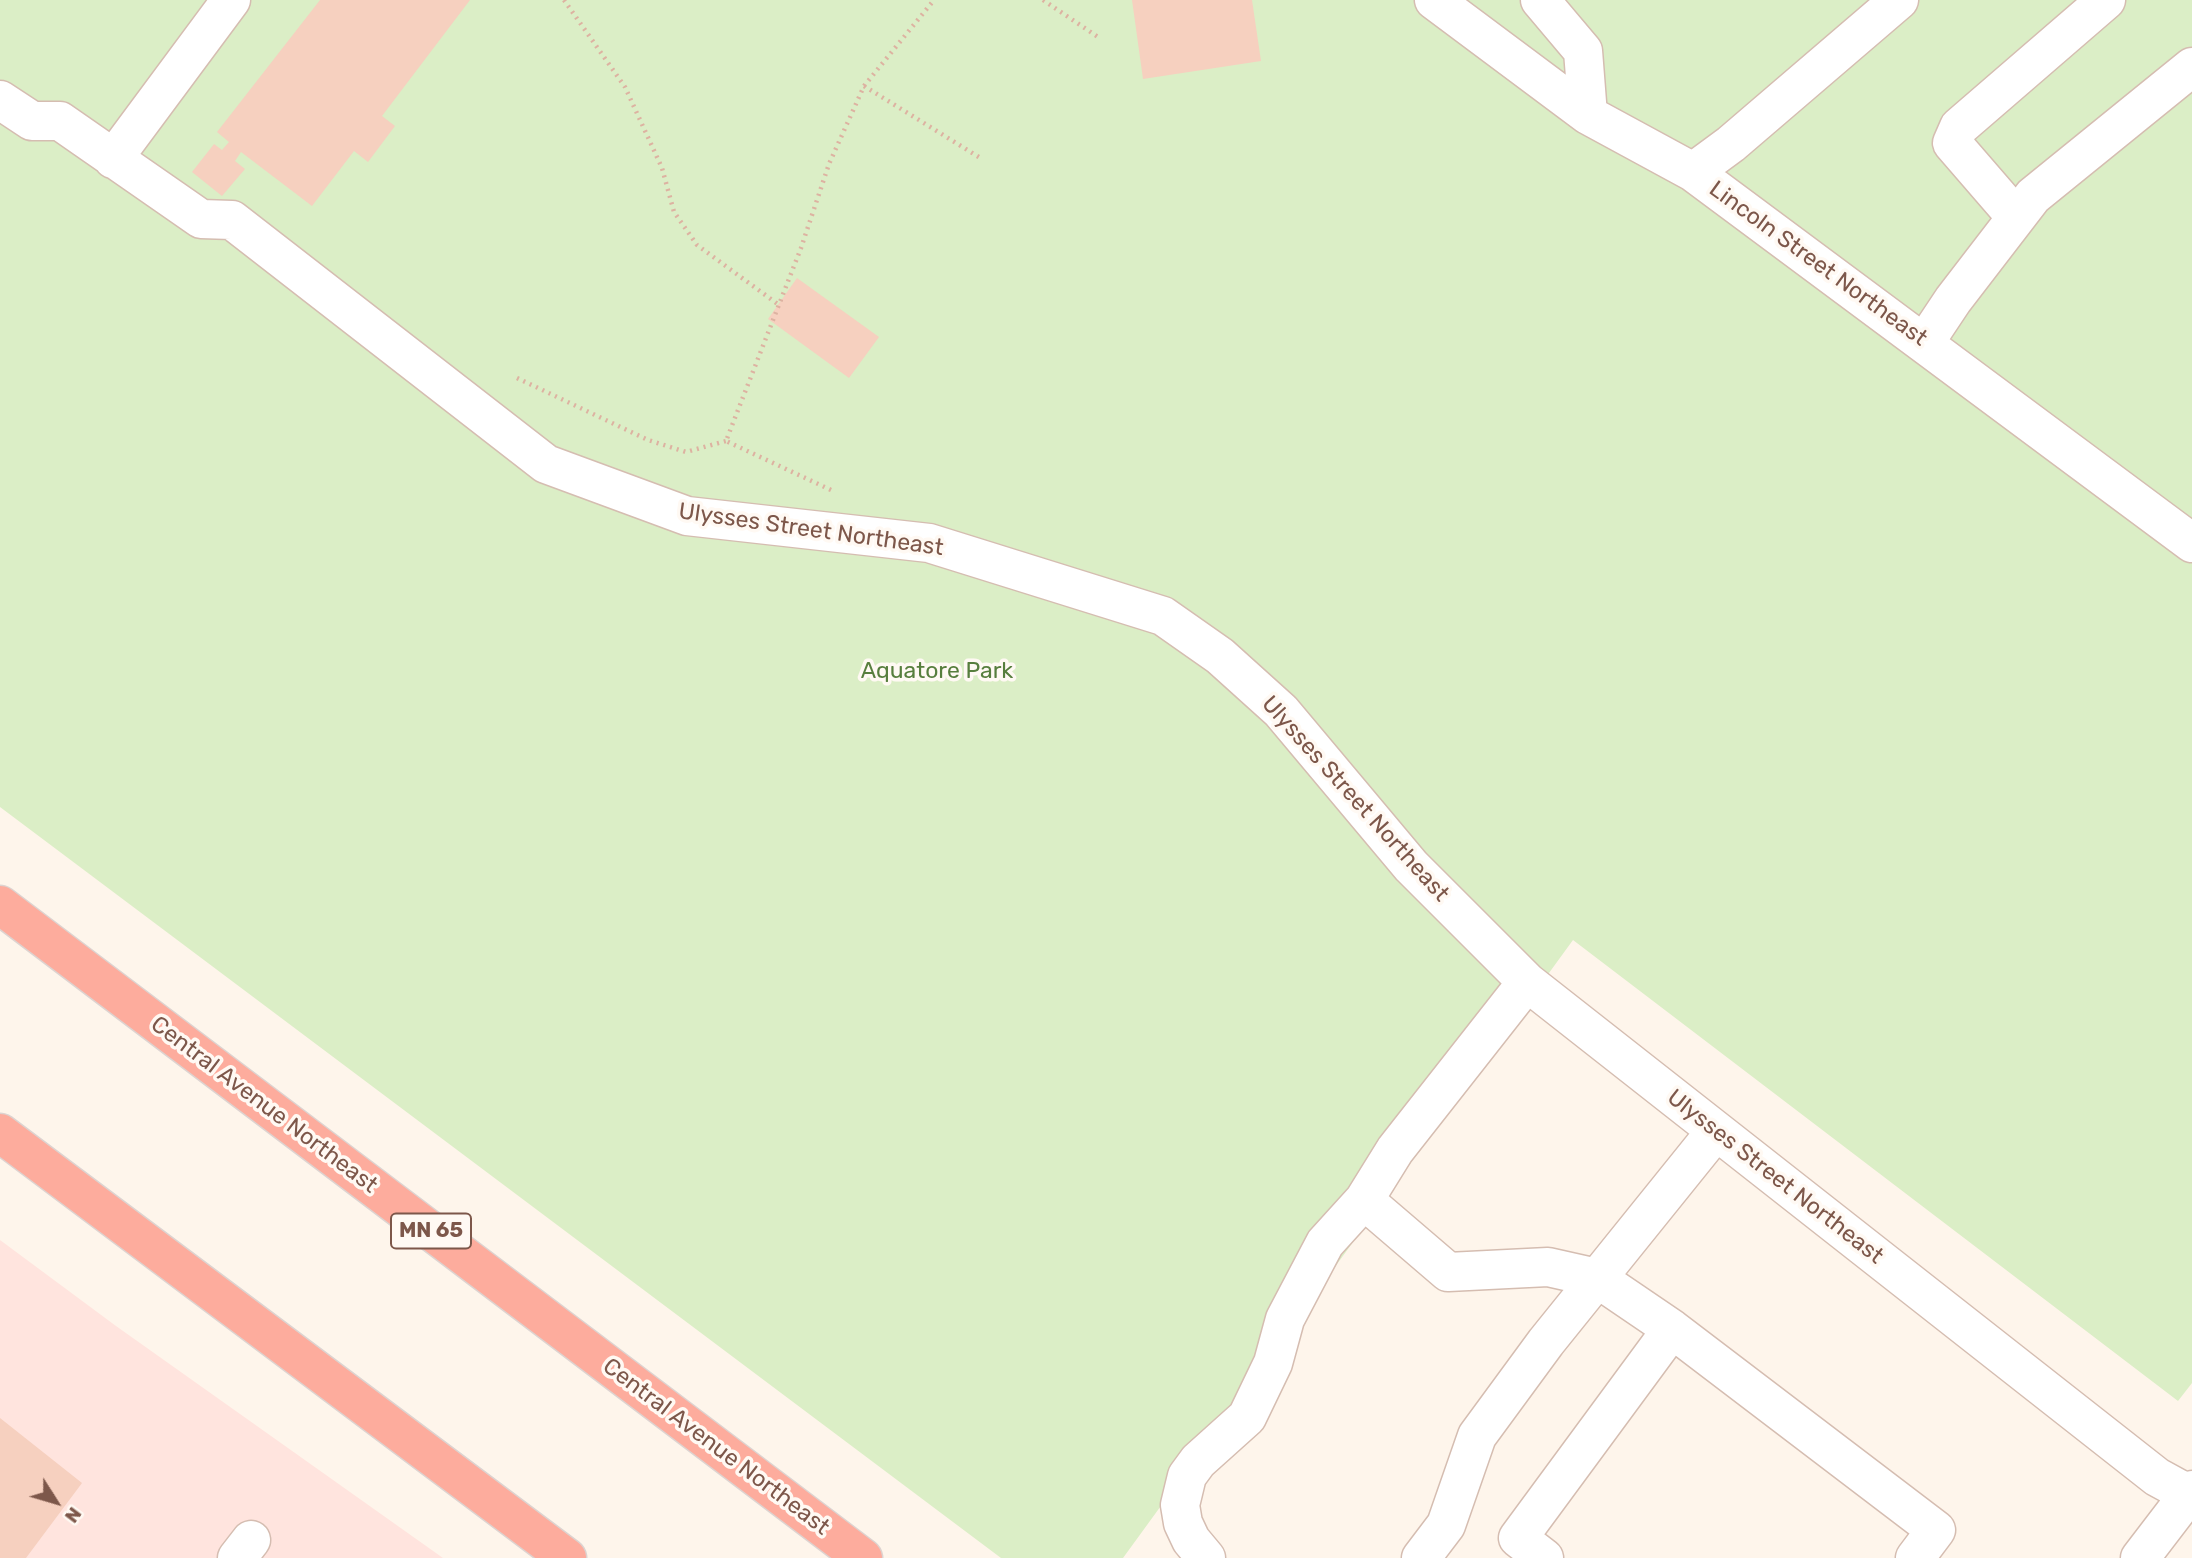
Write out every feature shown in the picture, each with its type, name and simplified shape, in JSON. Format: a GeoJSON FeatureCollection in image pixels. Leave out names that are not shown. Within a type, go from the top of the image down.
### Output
{"type":"FeatureCollection","features":[{"type":"Feature","properties":{"kind":"highway","name":"Central Avenue Northeast"},"geometry":{"type":"LineString","coordinates":[[0,905],[863,1558]]}},
{"type":"Feature","properties":{"kind":"highway"},"geometry":{"type":"LineString","coordinates":[[0,1133],[567,1558]]}},
{"type":"Feature","properties":{"kind":"street"},"geometry":{"type":"LineString","coordinates":[[1,104],[32,121],[60,121],[113,159],[231,0]]}},
{"type":"Feature","properties":{"kind":"street","name":"Lincoln Street Northeast"},"geometry":{"type":"LineString","coordinates":[[1434,0],[1588,115],[1693,172],[2192,542]]}},
{"type":"Feature","properties":{"kind":"street"},"geometry":{"type":"LineString","coordinates":[[1540,0],[1583,51],[1588,115]]}},
{"type":"Feature","properties":{"kind":"street"},"geometry":{"type":"LineString","coordinates":[[1693,172],[1731,144],[1899,0]]}},
{"type":"Feature","properties":{"kind":"street"},"geometry":{"type":"LineString","coordinates":[[2015,217],[1952,143],[1959,127],[2106,0]]}},
{"type":"Feature","properties":{"kind":"street"},"geometry":{"type":"LineString","coordinates":[[1925,342],[2015,217],[2033,197],[2192,67]]}},
{"type":"Feature","properties":{"kind":"street","name":"Ulysses Street Northeast"},"geometry":{"type":"LineString","coordinates":[[113,159],[201,219],[232,220],[394,342],[546,464],[687,516],[929,543],[1163,616],[1220,656],[1281,710],[1411,866],[1527,982],[2157,1477],[2191,1493]]}},
{"type":"Feature","properties":{"kind":"street"},"geometry":{"type":"LineString","coordinates":[[1206,1558],[1191,1540],[1183,1523],[1180,1505],[1187,1476],[1198,1461],[1247,1417],[1273,1363],[1285,1319],[1325,1243],[1364,1200],[1395,1150],[1527,982]]}},
{"type":"Feature","properties":{"kind":"street"},"geometry":{"type":"LineString","coordinates":[[1421,1558],[1446,1525],[1477,1436],[1597,1278],[1716,1131]]}},
{"type":"Feature","properties":{"kind":"street"},"geometry":{"type":"LineString","coordinates":[[1364,1200],[1448,1272],[1548,1267],[1597,1278],[1672,1329],[1936,1530],[1915,1558]]}},
{"type":"Feature","properties":{"kind":"street"},"geometry":{"type":"LineString","coordinates":[[1544,1558],[1518,1538],[1672,1329]]}},
{"type":"Feature","properties":{"kind":"street"},"geometry":{"type":"LineString","coordinates":[[2140,1558],[2191,1493]]}},
{"type":"Feature","properties":{"kind":"path"},"geometry":{"type":"LineString","coordinates":[[564,0],[625,88],[662,168],[674,212],[697,245],[779,305]]}},
{"type":"Feature","properties":{"kind":"path"},"geometry":{"type":"LineString","coordinates":[[726,440],[779,305],[829,164],[864,86],[934,0]]}},
{"type":"Feature","properties":{"kind":"path"},"geometry":{"type":"LineString","coordinates":[[1043,0],[1098,37]]}},
{"type":"Feature","properties":{"kind":"path"},"geometry":{"type":"LineString","coordinates":[[864,86],[982,159]]}},
{"type":"Feature","properties":{"kind":"path"},"geometry":{"type":"LineString","coordinates":[[517,378],[661,444],[686,452],[726,440],[831,490]]}},
{"type":"Feature","properties":{"kind":"shaded area"},"geometry":{"type":"Polygon","coordinates":[[[0,1240],[116,1326],[443,1558],[0,1558],[0,1240]]]}},
{"type":"Feature","properties":{"kind":"green space","name":"Aquatore Park"},"geometry":{"type":"Polygon","coordinates":[[[0,0],[2192,0],[2192,1383],[2178,1401],[1573,940],[1123,1558],[1001,1558],[0,807],[0,0]]]}},
{"type":"Feature","properties":{"kind":"building"},"geometry":{"type":"Polygon","coordinates":[[[320,0],[470,0],[382,116],[395,126],[368,162],[354,151],[312,206],[241,152],[235,161],[245,169],[222,196],[192,172],[214,144],[222,150],[229,142],[217,132],[320,0]]]}},
{"type":"Feature","properties":{"kind":"building"},"geometry":{"type":"Polygon","coordinates":[[[1132,0],[1252,0],[1261,61],[1143,79],[1132,0]]]}},
{"type":"Feature","properties":{"kind":"building"},"geometry":{"type":"Polygon","coordinates":[[[797,278],[879,337],[849,378],[768,319],[797,278]]]}},
{"type":"Feature","properties":{"kind":"building"},"geometry":{"type":"Polygon","coordinates":[[[0,1418],[82,1483],[26,1558],[0,1558],[0,1418]]]}}]}
